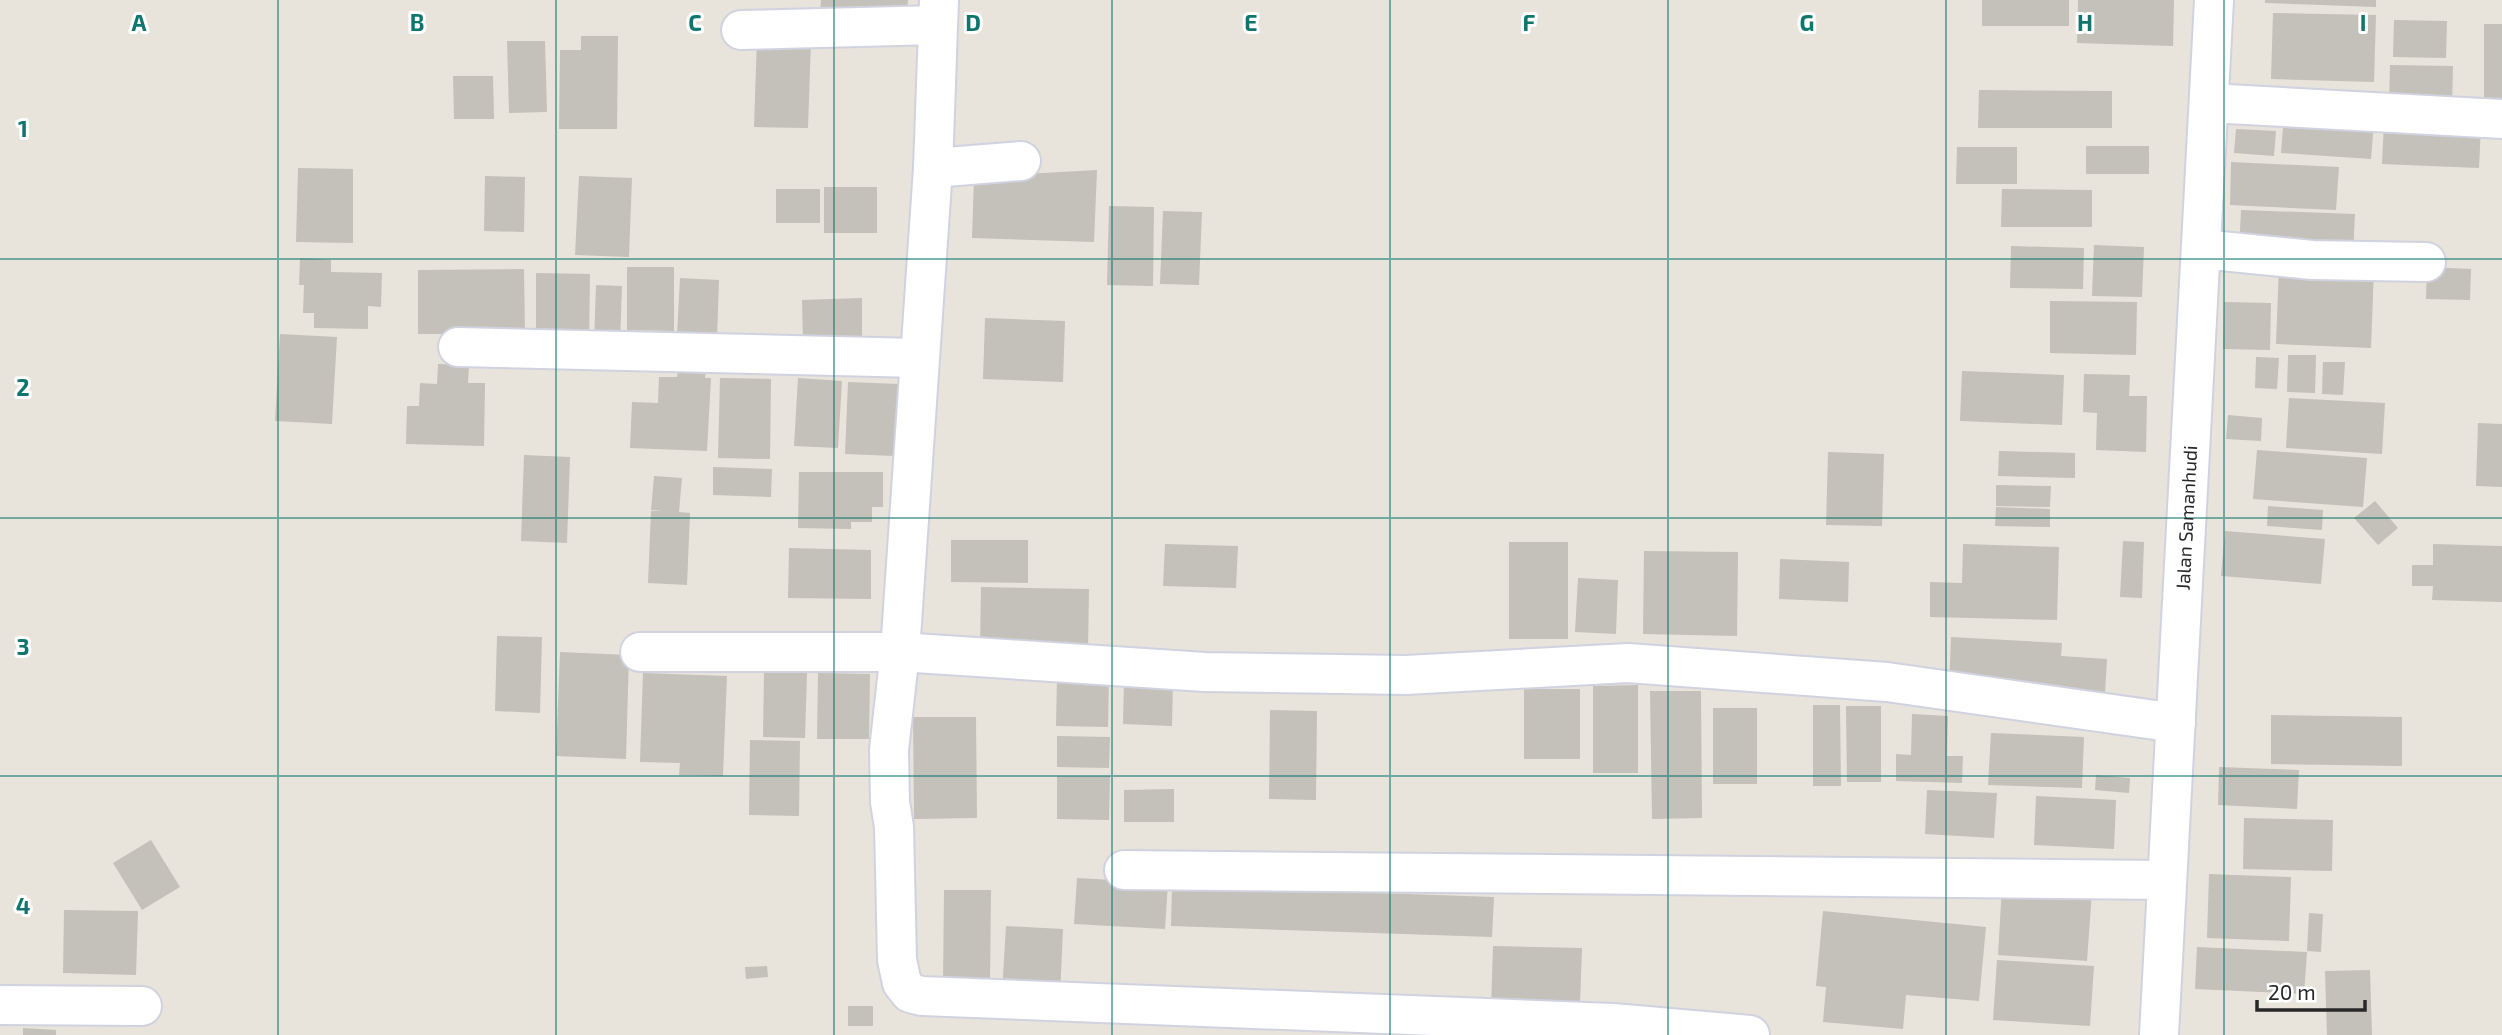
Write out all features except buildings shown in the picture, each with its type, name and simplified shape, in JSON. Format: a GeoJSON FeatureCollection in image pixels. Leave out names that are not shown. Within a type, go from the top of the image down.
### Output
{"type":"FeatureCollection","features":[{"type":"Feature","properties":{"kind":"street","name":"Jalan Samanhudi"},"geometry":{"type":"LineString","coordinates":[[2159,1035],[2214,0]]}},
{"type":"Feature","properties":{"kind":"street"},"geometry":{"type":"LineString","coordinates":[[741,30],[938,12],[933,168],[900,652],[891,717],[890,802],[894,827],[897,960],[902,983],[910,993],[943,997],[1613,1023],[1750,1035]]}},
{"type":"Feature","properties":{"kind":"street"},"geometry":{"type":"LineString","coordinates":[[2208,103],[2502,119]]}},
{"type":"Feature","properties":{"kind":"street"},"geometry":{"type":"LineString","coordinates":[[933,168],[1021,161]]}},
{"type":"Feature","properties":{"kind":"street"},"geometry":{"type":"LineString","coordinates":[[2201,249],[2312,260],[2426,262]]}},
{"type":"Feature","properties":{"kind":"street"},"geometry":{"type":"LineString","coordinates":[[458,347],[918,358]]}},
{"type":"Feature","properties":{"kind":"street"},"geometry":{"type":"LineString","coordinates":[[640,652],[900,652],[1205,672],[1406,675],[1628,663],[1886,682],[2176,723]]}},
{"type":"Feature","properties":{"kind":"street"},"geometry":{"type":"LineString","coordinates":[[1124,870],[2167,880]]}},
{"type":"Feature","properties":{"kind":"street"},"geometry":{"type":"LineString","coordinates":[[0,1005],[142,1006]]}}]}
